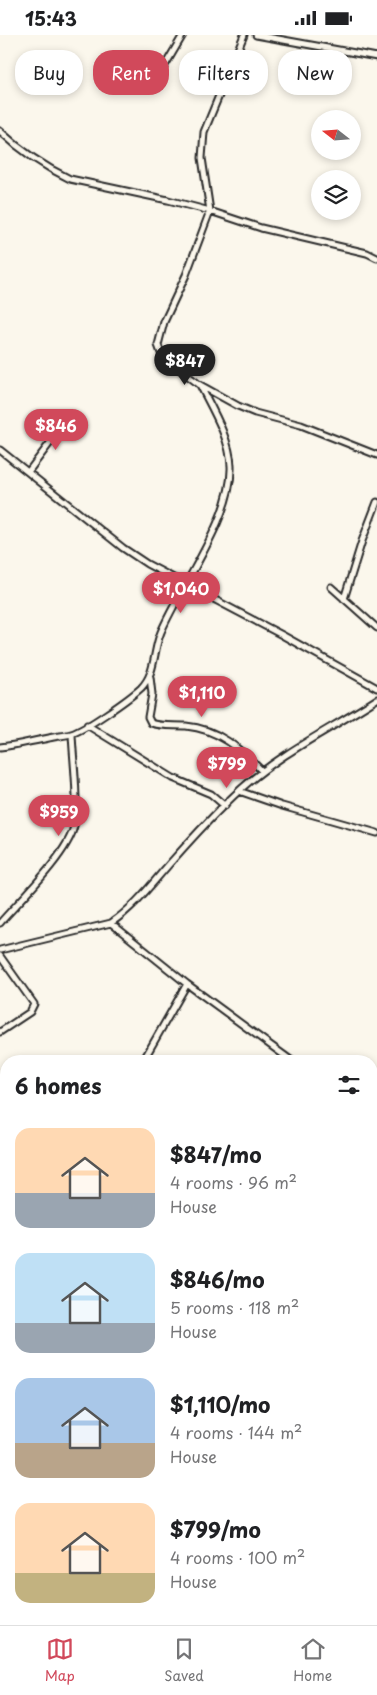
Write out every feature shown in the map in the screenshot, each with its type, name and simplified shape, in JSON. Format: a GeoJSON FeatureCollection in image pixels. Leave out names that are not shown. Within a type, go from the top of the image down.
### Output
{"type":"FeatureCollection","features":[{"type":"Feature","properties":{"kind":"street"},"geometry":{"type":"LineString","coordinates":[[169,59],[183,35]]}},
{"type":"Feature","properties":{"kind":"street"},"geometry":{"type":"LineString","coordinates":[[244,35],[204,132],[202,158],[210,211],[186,275],[164,322],[158,345],[162,356],[200,385],[238,406],[256,413],[301,425],[377,455]]}},
{"type":"Feature","properties":{"kind":"street"},"geometry":{"type":"LineString","coordinates":[[256,35],[377,57]]}},
{"type":"Feature","properties":{"kind":"street"},"geometry":{"type":"LineString","coordinates":[[0,131],[22,149],[70,179],[210,211],[261,228],[368,253],[377,258]]}},
{"type":"Feature","properties":{"kind":"street"},"geometry":{"type":"LineString","coordinates":[[200,385],[223,434],[231,465],[230,476],[226,500],[186,585],[160,634],[150,677],[152,694],[148,717],[151,723],[188,726],[210,731],[231,742],[262,771]]}},
{"type":"Feature","properties":{"kind":"street"},"geometry":{"type":"LineString","coordinates":[[28,472],[68,418]]}},
{"type":"Feature","properties":{"kind":"street"},"geometry":{"type":"LineString","coordinates":[[0,450],[123,548],[147,564],[282,635],[377,688]]}},
{"type":"Feature","properties":{"kind":"street"},"geometry":{"type":"LineString","coordinates":[[344,599],[362,541],[377,502]]}},
{"type":"Feature","properties":{"kind":"street"},"geometry":{"type":"LineString","coordinates":[[331,587],[377,628]]}},
{"type":"Feature","properties":{"kind":"street"},"geometry":{"type":"LineString","coordinates":[[0,747],[72,733],[130,698],[142,688],[150,677]]}},
{"type":"Feature","properties":{"kind":"street"},"geometry":{"type":"LineString","coordinates":[[0,950],[111,923],[125,914],[173,860],[239,791],[262,771],[305,742],[339,724],[377,699]]}},
{"type":"Feature","properties":{"kind":"street"},"geometry":{"type":"LineString","coordinates":[[87,725],[173,778],[211,794],[225,806]]}},
{"type":"Feature","properties":{"kind":"street"},"geometry":{"type":"LineString","coordinates":[[0,923],[61,853],[70,837],[74,826],[75,810],[72,733]]}},
{"type":"Feature","properties":{"kind":"street"},"geometry":{"type":"LineString","coordinates":[[239,791],[282,806],[377,833]]}},
{"type":"Feature","properties":{"kind":"street"},"geometry":{"type":"LineString","coordinates":[[111,923],[187,984],[281,1055]]}},
{"type":"Feature","properties":{"kind":"street"},"geometry":{"type":"LineString","coordinates":[[0,956],[34,1004],[30,1012],[0,1032]]}},
{"type":"Feature","properties":{"kind":"street"},"geometry":{"type":"LineString","coordinates":[[146,1055],[187,984]]}}]}
